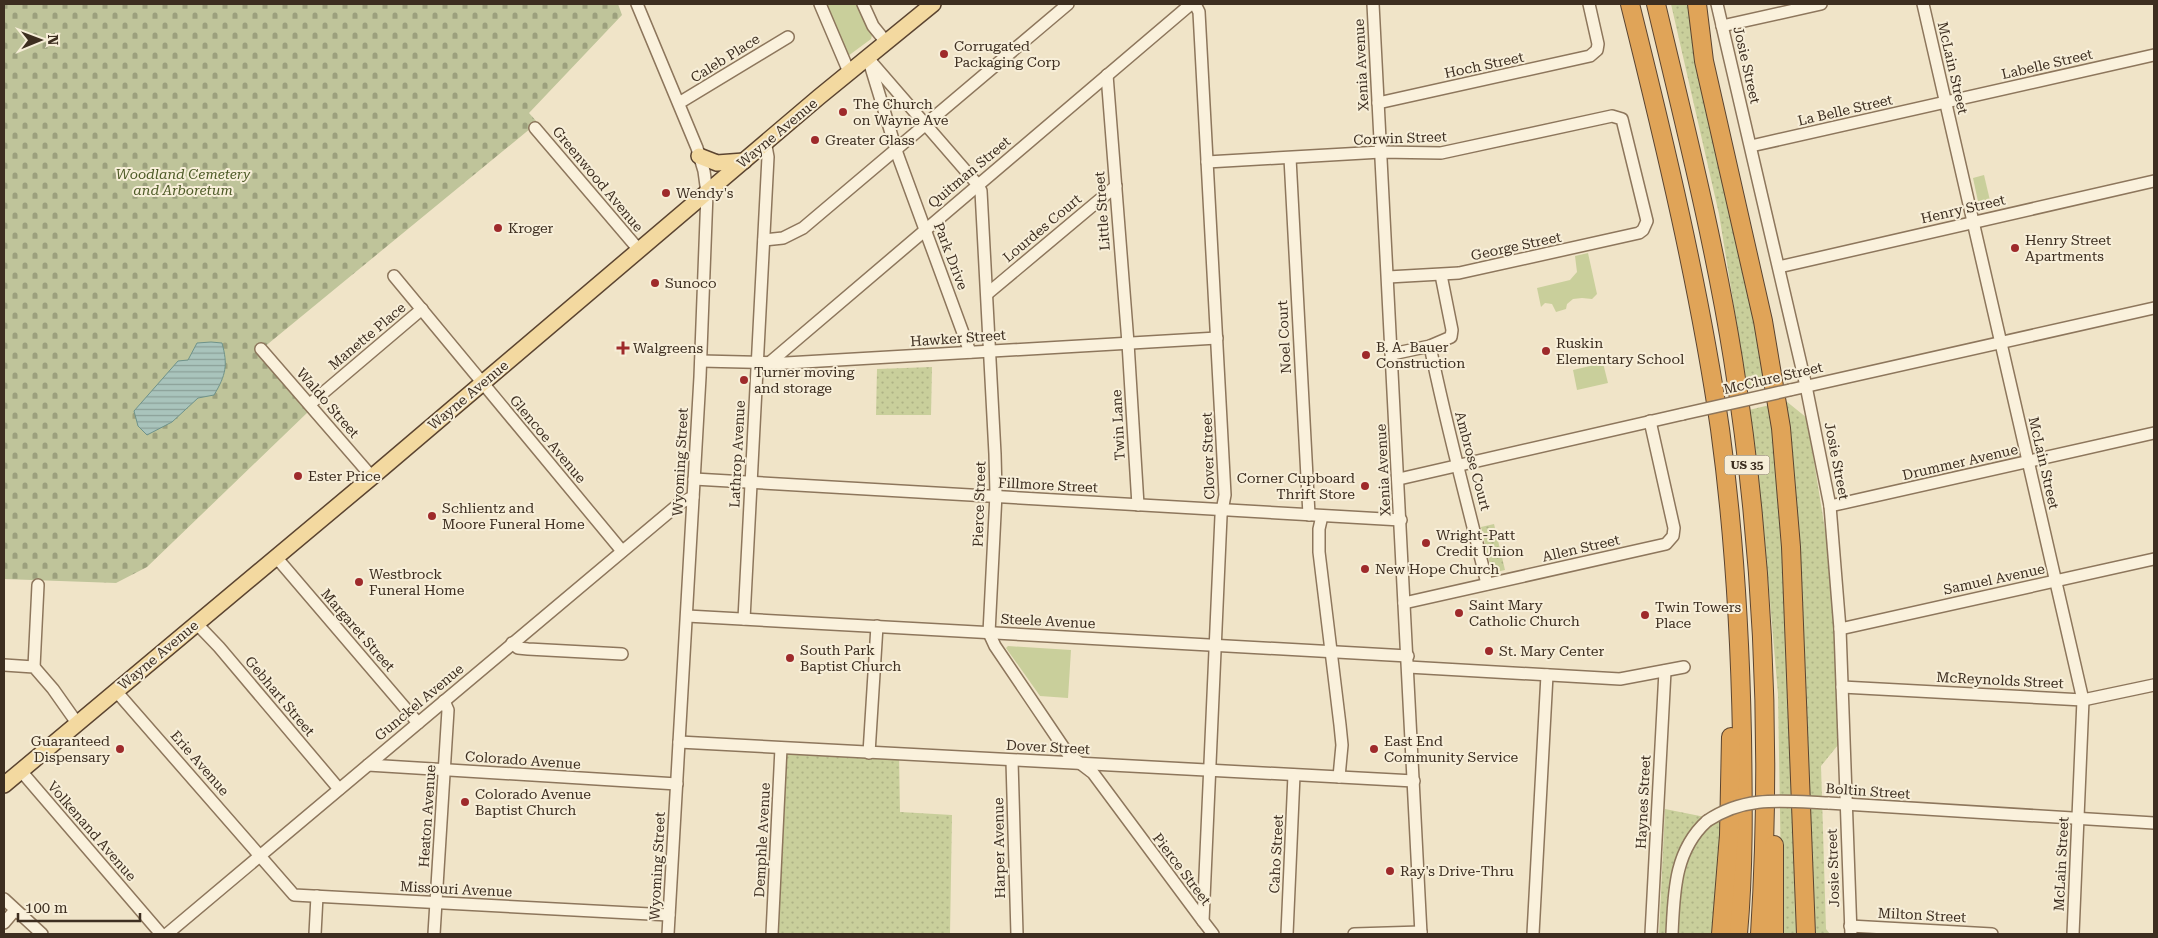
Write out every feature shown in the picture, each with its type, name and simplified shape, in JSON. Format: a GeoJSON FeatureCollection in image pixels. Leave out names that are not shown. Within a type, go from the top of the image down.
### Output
{"type":"FeatureCollection","features":[{"type":"Feature","properties":{"kind":"highway","name":"US 35"},"geometry":{"type":"LineString","coordinates":[[1630,4],[1703,326],[1720,430],[1737,591],[1741,673],[1744,826],[1738,934]]}},
{"type":"Feature","properties":{"kind":"highway","name":"US 35"},"geometry":{"type":"LineString","coordinates":[[1656,4],[1713,251],[1733,360],[1749,485],[1763,681],[1765,756],[1760,934]]}},
{"type":"Feature","properties":{"kind":"highway"},"geometry":{"type":"LineString","coordinates":[[1697,4],[1704,61],[1763,321],[1780,428],[1791,548],[1806,934]]}},
{"type":"Feature","properties":{"kind":"highway"},"geometry":{"type":"LineString","coordinates":[[1720,430],[1731,708],[1729,835],[1721,934]]}},
{"type":"Feature","properties":{"kind":"highway"},"geometry":{"type":"LineString","coordinates":[[1763,681],[1774,824],[1774,934]]}},
{"type":"Feature","properties":{"kind":"main road","name":"Wayne Avenue"},"geometry":{"type":"LineString","coordinates":[[5,783],[372,477],[762,145],[933,4]]}},
{"type":"Feature","properties":{"kind":"main road"},"geometry":{"type":"LineString","coordinates":[[699,156],[717,163],[744,161]]}},
{"type":"Feature","properties":{"kind":"street","name":"Wyoming Street"},"geometry":{"type":"LineString","coordinates":[[636,4],[699,156],[707,193],[701,361],[668,934]]}},
{"type":"Feature","properties":{"kind":"street"},"geometry":{"type":"LineString","coordinates":[[820,4],[849,72]]}},
{"type":"Feature","properties":{"kind":"street"},"geometry":{"type":"LineString","coordinates":[[863,4],[873,26],[886,42]]}},
{"type":"Feature","properties":{"kind":"street"},"geometry":{"type":"LineString","coordinates":[[764,240],[783,238],[802,228],[1068,4]]}},
{"type":"Feature","properties":{"kind":"street","name":"Quitman Street"},"geometry":{"type":"LineString","coordinates":[[763,364],[1191,4]]}},
{"type":"Feature","properties":{"kind":"street","name":"Clover Street"},"geometry":{"type":"LineString","coordinates":[[1195,4],[1199,12],[1226,495],[1224,510],[1221,516],[1214,645],[1203,921]]}},
{"type":"Feature","properties":{"kind":"street","name":"Xenia Avenue"},"geometry":{"type":"LineString","coordinates":[[1372,4],[1399,478],[1421,933]]}},
{"type":"Feature","properties":{"kind":"street","name":"Hoch Street"},"geometry":{"type":"LineString","coordinates":[[1378,103],[1590,56],[1595,52],[1598,44],[1589,4]]}},
{"type":"Feature","properties":{"kind":"street","name":"Josie Street"},"geometry":{"type":"LineString","coordinates":[[1717,4],[1806,386],[1830,506],[1840,629],[1851,930]]}},
{"type":"Feature","properties":{"kind":"street"},"geometry":{"type":"LineString","coordinates":[[1722,26],[1821,4]]}},
{"type":"Feature","properties":{"kind":"street","name":"McLain Street"},"geometry":{"type":"LineString","coordinates":[[1923,4],[2083,700],[2073,934]]}},
{"type":"Feature","properties":{"kind":"street","name":"Caleb Place"},"geometry":{"type":"LineString","coordinates":[[678,103],[788,36]]}},
{"type":"Feature","properties":{"kind":"street","name":"Labelle Street"},"geometry":{"type":"LineString","coordinates":[[1946,102],[2154,54]]}},
{"type":"Feature","properties":{"kind":"street"},"geometry":{"type":"LineString","coordinates":[[868,57],[978,184]]}},
{"type":"Feature","properties":{"kind":"street","name":"Park Drive"},"geometry":{"type":"LineString","coordinates":[[868,57],[896,150],[970,352]]}},
{"type":"Feature","properties":{"kind":"street","name":"Little Street"},"geometry":{"type":"LineString","coordinates":[[1107,76],[1128,344]]}},
{"type":"Feature","properties":{"kind":"street","name":"La Belle Street"},"geometry":{"type":"LineString","coordinates":[[1751,146],[1946,102]]}},
{"type":"Feature","properties":{"kind":"street","name":"Corwin Street"},"geometry":{"type":"LineString","coordinates":[[1207,162],[1381,152],[1392,154],[1457,151],[1612,116],[1620,118],[1624,123],[1647,221],[1646,226]]}},
{"type":"Feature","properties":{"kind":"street","name":"Greenwood Avenue"},"geometry":{"type":"LineString","coordinates":[[535,128],[638,250]]}},
{"type":"Feature","properties":{"kind":"street","name":"Lathrop Avenue"},"geometry":{"type":"LineString","coordinates":[[744,619],[751,483],[763,364],[764,240],[768,157],[766,146],[762,145]]}},
{"type":"Feature","properties":{"kind":"street","name":"Noel Court"},"geometry":{"type":"LineString","coordinates":[[1290,158],[1309,515]]}},
{"type":"Feature","properties":{"kind":"street","name":"Henry Street"},"geometry":{"type":"LineString","coordinates":[[1778,267],[2154,181]]}},
{"type":"Feature","properties":{"kind":"street","name":"Pierce Street"},"geometry":{"type":"LineString","coordinates":[[978,184],[981,192],[995,454],[996,497],[989,632],[995,646],[1068,754],[1092,773],[1203,921]]}},
{"type":"Feature","properties":{"kind":"street","name":"Lourdes Court"},"geometry":{"type":"LineString","coordinates":[[987,294],[1116,186]]}},
{"type":"Feature","properties":{"kind":"street","name":"George Street"},"geometry":{"type":"LineString","coordinates":[[1388,277],[1459,273],[1633,235],[1639,233],[1646,226]]}},
{"type":"Feature","properties":{"kind":"street"},"geometry":{"type":"LineString","coordinates":[[1392,354],[1448,340],[1452,333],[1441,275]]}},
{"type":"Feature","properties":{"kind":"street","name":"Glencoe Avenue"},"geometry":{"type":"LineString","coordinates":[[394,276],[622,551]]}},
{"type":"Feature","properties":{"kind":"street","name":"McClure Street"},"geometry":{"type":"LineString","coordinates":[[1399,478],[2154,308]]}},
{"type":"Feature","properties":{"kind":"street","name":"Manette Place"},"geometry":{"type":"LineString","coordinates":[[310,404],[422,309]]}},
{"type":"Feature","properties":{"kind":"street","name":"Hawker Street"},"geometry":{"type":"LineString","coordinates":[[701,361],[763,364],[1216,338]]}},
{"type":"Feature","properties":{"kind":"street","name":"Twin Lane"},"geometry":{"type":"LineString","coordinates":[[1128,344],[1138,505]]}},
{"type":"Feature","properties":{"kind":"street","name":"Ambrose Court"},"geometry":{"type":"LineString","coordinates":[[1430,346],[1488,584]]}},
{"type":"Feature","properties":{"kind":"street","name":"Waldo Street"},"geometry":{"type":"LineString","coordinates":[[261,349],[372,477]]}},
{"type":"Feature","properties":{"kind":"street","name":"Allen Street"},"geometry":{"type":"LineString","coordinates":[[1404,603],[1666,544],[1673,536],[1674,528],[1650,421]]}},
{"type":"Feature","properties":{"kind":"street","name":"Drummer Avenue"},"geometry":{"type":"LineString","coordinates":[[1830,506],[2154,433]]}},
{"type":"Feature","properties":{"kind":"street","name":"Fillmore Street"},"geometry":{"type":"LineString","coordinates":[[694,479],[1400,520]]}},
{"type":"Feature","properties":{"kind":"street","name":"Gunckel Avenue"},"geometry":{"type":"LineString","coordinates":[[167,934],[622,551],[680,503],[693,497]]}},
{"type":"Feature","properties":{"kind":"street"},"geometry":{"type":"LineString","coordinates":[[1322,516],[1318,529],[1320,552],[1342,745],[1339,777]]}},
{"type":"Feature","properties":{"kind":"street","name":"Margaret Street"},"geometry":{"type":"LineString","coordinates":[[276,556],[418,722]]}},
{"type":"Feature","properties":{"kind":"street","name":"Samuel Avenue"},"geometry":{"type":"LineString","coordinates":[[1840,629],[2154,559]]}},
{"type":"Feature","properties":{"kind":"street"},"geometry":{"type":"LineString","coordinates":[[38,584],[34,666],[77,723]]}},
{"type":"Feature","properties":{"kind":"street","name":"Steele Avenue"},"geometry":{"type":"LineString","coordinates":[[686,616],[1332,652],[1547,675],[1620,679],[1684,666]]}},
{"type":"Feature","properties":{"kind":"street","name":"Gebhart Street"},"geometry":{"type":"LineString","coordinates":[[196,624],[220,648],[339,789]]}},
{"type":"Feature","properties":{"kind":"street"},"geometry":{"type":"LineString","coordinates":[[869,753],[877,626]]}},
{"type":"Feature","properties":{"kind":"street"},"geometry":{"type":"LineString","coordinates":[[512,643],[518,648],[528,649],[622,654]]}},
{"type":"Feature","properties":{"kind":"street"},"geometry":{"type":"LineString","coordinates":[[4,665],[34,666]]}},
{"type":"Feature","properties":{"kind":"street","name":"Haynes Street"},"geometry":{"type":"LineString","coordinates":[[1651,934],[1665,671]]}},
{"type":"Feature","properties":{"kind":"street"},"geometry":{"type":"LineString","coordinates":[[1533,934],[1547,675]]}},
{"type":"Feature","properties":{"kind":"street","name":"McReynolds Street"},"geometry":{"type":"LineString","coordinates":[[1842,687],[2083,700],[2154,685]]}},
{"type":"Feature","properties":{"kind":"street","name":"Erie Avenue"},"geometry":{"type":"LineString","coordinates":[[116,691],[260,856]]}},
{"type":"Feature","properties":{"kind":"street","name":"Heaton Avenue"},"geometry":{"type":"LineString","coordinates":[[434,934],[448,710],[444,701]]}},
{"type":"Feature","properties":{"kind":"street","name":"Dover Street"},"geometry":{"type":"LineString","coordinates":[[679,742],[1209,771],[1414,780]]}},
{"type":"Feature","properties":{"kind":"street","name":"Demphle Avenue"},"geometry":{"type":"LineString","coordinates":[[772,934],[781,748]]}},
{"type":"Feature","properties":{"kind":"street","name":"Harper Avenue"},"geometry":{"type":"LineString","coordinates":[[1012,760],[1017,934]]}},
{"type":"Feature","properties":{"kind":"street","name":"Colorado Avenue"},"geometry":{"type":"LineString","coordinates":[[368,765],[677,784]]}},
{"type":"Feature","properties":{"kind":"street","name":"Volkenand Avenue"},"geometry":{"type":"LineString","coordinates":[[21,771],[161,934]]}},
{"type":"Feature","properties":{"kind":"street","name":"Caho Street"},"geometry":{"type":"LineString","coordinates":[[1287,934],[1294,775]]}},
{"type":"Feature","properties":{"kind":"street","name":"Boltin Street"},"geometry":{"type":"LineString","coordinates":[[1672,934],[1674,898],[1680,862],[1692,837],[1707,821],[1730,808],[1753,801],[1828,803],[2154,823]]}},
{"type":"Feature","properties":{"kind":"street","name":"Missouri Avenue"},"geometry":{"type":"LineString","coordinates":[[260,856],[290,893],[669,915]]}},
{"type":"Feature","properties":{"kind":"street"},"geometry":{"type":"LineString","coordinates":[[315,934],[317,896]]}},
{"type":"Feature","properties":{"kind":"street"},"geometry":{"type":"LineString","coordinates":[[4,899],[42,934]]}},
{"type":"Feature","properties":{"kind":"street"},"geometry":{"type":"LineString","coordinates":[[4,923],[16,910]]}},
{"type":"Feature","properties":{"kind":"street"},"geometry":{"type":"LineString","coordinates":[[1203,921],[1213,934]]}},
{"type":"Feature","properties":{"kind":"street","name":"Milton Street"},"geometry":{"type":"LineString","coordinates":[[1851,930],[1992,934]]}},
{"type":"Feature","properties":{"kind":"street"},"geometry":{"type":"LineString","coordinates":[[1354,934],[1421,933]]}},
{"type":"Feature","properties":{"kind":"green space","name":"Woodland Cemetery and Arboretum"},"geometry":{"type":"Polygon","coordinates":[[[4,4],[618,4],[622,15],[529,113],[537,122],[531,128],[258,353],[308,412],[147,567],[116,583],[4,579],[4,4]]]}},
{"type":"Feature","properties":{"kind":"green space"},"geometry":{"type":"Polygon","coordinates":[[[820,4],[863,4],[872,35],[871,39],[848,56],[845,49],[840,48],[820,4]]]}},
{"type":"Feature","properties":{"kind":"green space"},"geometry":{"type":"Polygon","coordinates":[[[1671,4],[1691,4],[1739,232],[1764,382],[1747,387],[1719,214],[1671,4]]]}},
{"type":"Feature","properties":{"kind":"green space"},"geometry":{"type":"Polygon","coordinates":[[[1984,175],[1992,209],[1980,211],[1973,178],[1984,175]]]}},
{"type":"Feature","properties":{"kind":"green space"},"geometry":{"type":"Polygon","coordinates":[[[1588,253],[1597,294],[1592,299],[1573,299],[1567,304],[1566,309],[1556,312],[1552,304],[1545,303],[1541,307],[1537,288],[1570,280],[1577,272],[1575,256],[1588,253]]]}},
{"type":"Feature","properties":{"kind":"green space"},"geometry":{"type":"Polygon","coordinates":[[[1603,363],[1608,383],[1577,390],[1573,370],[1603,363]]]}},
{"type":"Feature","properties":{"kind":"green space"},"geometry":{"type":"Polygon","coordinates":[[[932,367],[931,415],[876,415],[877,369],[932,367]]]}},
{"type":"Feature","properties":{"kind":"green space"},"geometry":{"type":"Polygon","coordinates":[[[1786,401],[1807,418],[1833,579],[1838,745],[1821,766],[1826,929],[1830,934],[1782,934],[1778,694],[1765,544],[1749,410],[1786,401]]]}},
{"type":"Feature","properties":{"kind":"green space"},"geometry":{"type":"Polygon","coordinates":[[[1494,524],[1505,570],[1492,573],[1481,527],[1494,524]]]}},
{"type":"Feature","properties":{"kind":"green space"},"geometry":{"type":"Polygon","coordinates":[[[1008,646],[1071,650],[1068,698],[1040,696],[1006,648],[1008,646]]]}},
{"type":"Feature","properties":{"kind":"green space"},"geometry":{"type":"Polygon","coordinates":[[[781,748],[899,754],[900,812],[952,815],[950,934],[772,934],[781,748]]]}},
{"type":"Feature","properties":{"kind":"green space"},"geometry":{"type":"Polygon","coordinates":[[[1665,809],[1720,820],[1718,934],[1659,934],[1665,809]]]}},
{"type":"Feature","properties":{"kind":"water"},"geometry":{"type":"Polygon","coordinates":[[[197,343],[222,343],[225,358],[225,370],[214,395],[198,398],[172,422],[147,435],[138,426],[134,411],[178,361],[188,360],[197,343]]]}},
{"type":"Feature","properties":{"kind":"place","name":"Corrugated Packaging Corp"},"geometry":{"type":"Point","coordinates":[944,54]}},
{"type":"Feature","properties":{"kind":"place","name":"The Church on Wayne Ave"},"geometry":{"type":"Point","coordinates":[843,112]}},
{"type":"Feature","properties":{"kind":"place","name":"Greater Glass"},"geometry":{"type":"Point","coordinates":[815,140]}},
{"type":"Feature","properties":{"kind":"place","name":"Wendy's"},"geometry":{"type":"Point","coordinates":[666,193]}},
{"type":"Feature","properties":{"kind":"place","name":"Kroger"},"geometry":{"type":"Point","coordinates":[498,228]}},
{"type":"Feature","properties":{"kind":"place","name":"Henry Street Apartments"},"geometry":{"type":"Point","coordinates":[2015,248]}},
{"type":"Feature","properties":{"kind":"place","name":"Sunoco"},"geometry":{"type":"Point","coordinates":[655,283]}},
{"type":"Feature","properties":{"kind":"place","name":"Walgreens"},"geometry":{"type":"Point","coordinates":[623,348]}},
{"type":"Feature","properties":{"kind":"place","name":"Ruskin Elementary School"},"geometry":{"type":"Point","coordinates":[1546,351]}},
{"type":"Feature","properties":{"kind":"place","name":"B. A. Bauer Construction"},"geometry":{"type":"Point","coordinates":[1366,355]}},
{"type":"Feature","properties":{"kind":"place","name":"Turner moving and storage"},"geometry":{"type":"Point","coordinates":[744,380]}},
{"type":"Feature","properties":{"kind":"place","name":"Ester Price"},"geometry":{"type":"Point","coordinates":[298,476]}},
{"type":"Feature","properties":{"kind":"place","name":"Corner Cupboard Thrift Store"},"geometry":{"type":"Point","coordinates":[1365,486]}},
{"type":"Feature","properties":{"kind":"place","name":"Schlientz and Moore Funeral Home"},"geometry":{"type":"Point","coordinates":[432,516]}},
{"type":"Feature","properties":{"kind":"place","name":"Wright-Patt Credit Union"},"geometry":{"type":"Point","coordinates":[1426,543]}},
{"type":"Feature","properties":{"kind":"place","name":"New Hope Church"},"geometry":{"type":"Point","coordinates":[1365,569]}},
{"type":"Feature","properties":{"kind":"place","name":"Westbrock Funeral Home"},"geometry":{"type":"Point","coordinates":[359,582]}},
{"type":"Feature","properties":{"kind":"place","name":"Saint Mary Catholic Church"},"geometry":{"type":"Point","coordinates":[1459,613]}},
{"type":"Feature","properties":{"kind":"place","name":"Twin Towers Place"},"geometry":{"type":"Point","coordinates":[1645,615]}},
{"type":"Feature","properties":{"kind":"place","name":"St. Mary Center"},"geometry":{"type":"Point","coordinates":[1489,651]}},
{"type":"Feature","properties":{"kind":"place","name":"South Park Baptist Church"},"geometry":{"type":"Point","coordinates":[790,658]}},
{"type":"Feature","properties":{"kind":"place","name":"Guaranteed Dispensary"},"geometry":{"type":"Point","coordinates":[120,749]}},
{"type":"Feature","properties":{"kind":"place","name":"East End Community Service"},"geometry":{"type":"Point","coordinates":[1374,749]}},
{"type":"Feature","properties":{"kind":"place","name":"Colorado Avenue Baptist Church"},"geometry":{"type":"Point","coordinates":[465,802]}},
{"type":"Feature","properties":{"kind":"place","name":"Ray's Drive-Thru"},"geometry":{"type":"Point","coordinates":[1390,871]}}]}
